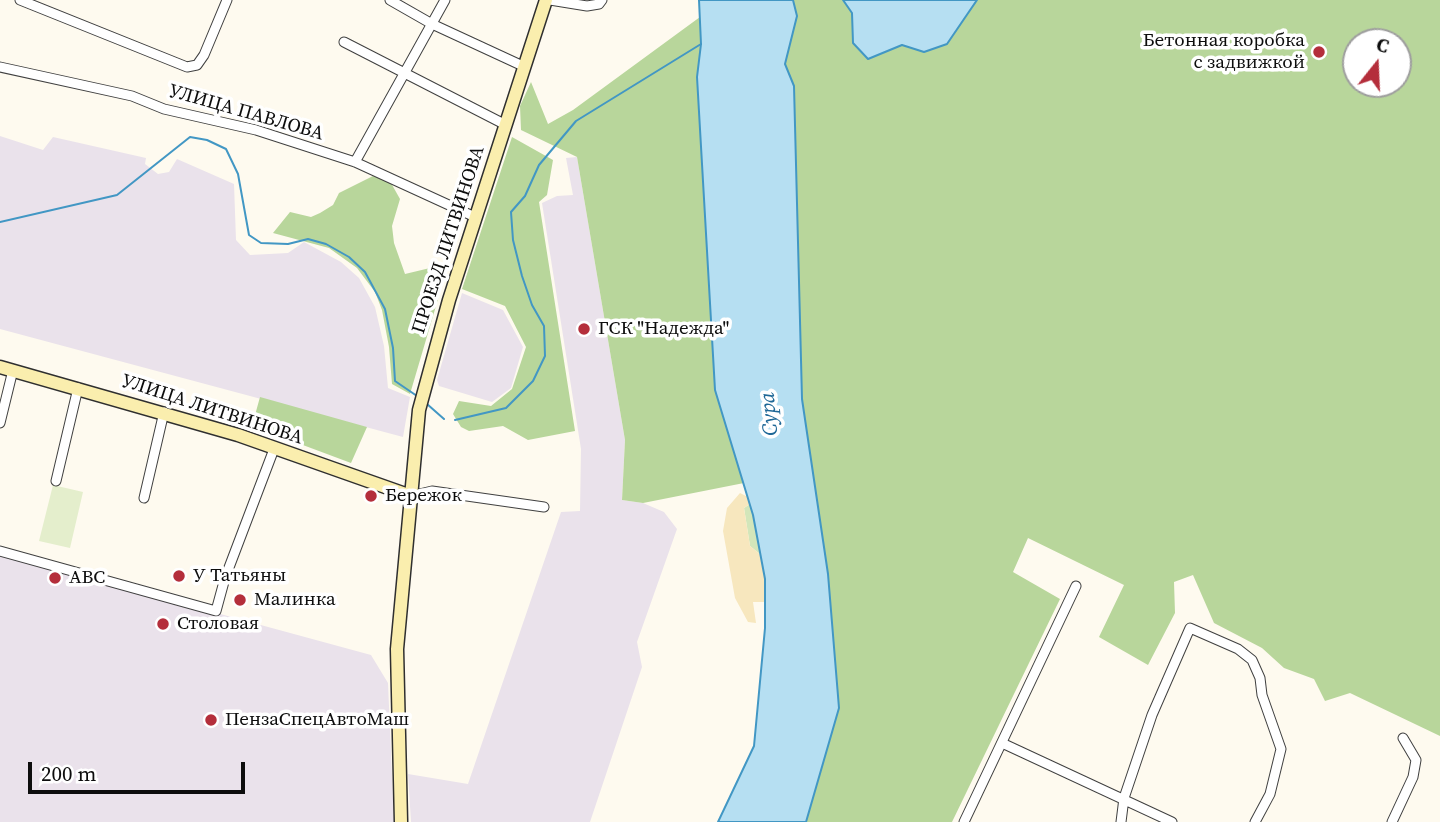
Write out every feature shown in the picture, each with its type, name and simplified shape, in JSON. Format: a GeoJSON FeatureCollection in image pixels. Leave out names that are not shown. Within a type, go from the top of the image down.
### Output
{"type":"FeatureCollection","features":[{"type":"Feature","properties":{"kind":"main road","name":"ПРОЕЗД ЛИТВИНОВА"},"geometry":{"type":"LineString","coordinates":[[401,822],[397,649],[423,386],[475,217],[548,0]]}},
{"type":"Feature","properties":{"kind":"main road","name":"УЛИЦА ЛИТВИНОВА"},"geometry":{"type":"LineString","coordinates":[[6,369],[164,412],[411,496]]}},
{"type":"Feature","properties":{"kind":"street"},"geometry":{"type":"LineString","coordinates":[[20,0],[187,67],[197,65],[204,55],[227,0]]}},
{"type":"Feature","properties":{"kind":"street"},"geometry":{"type":"LineString","coordinates":[[390,0],[432,24],[525,67]]}},
{"type":"Feature","properties":{"kind":"street"},"geometry":{"type":"LineString","coordinates":[[355,162],[446,0]]}},
{"type":"Feature","properties":{"kind":"street"},"geometry":{"type":"LineString","coordinates":[[548,0],[587,6],[599,4],[602,0]]}},
{"type":"Feature","properties":{"kind":"street"},"geometry":{"type":"LineString","coordinates":[[344,42],[506,125]]}},
{"type":"Feature","properties":{"kind":"street","name":"УЛИЦА ПАВЛОВА"},"geometry":{"type":"LineString","coordinates":[[0,66],[132,96],[164,109],[243,126],[355,162],[475,217]]}},
{"type":"Feature","properties":{"kind":"street"},"geometry":{"type":"LineString","coordinates":[[1,423],[6,369]]}},
{"type":"Feature","properties":{"kind":"street"},"geometry":{"type":"LineString","coordinates":[[56,481],[78,388]]}},
{"type":"Feature","properties":{"kind":"street"},"geometry":{"type":"LineString","coordinates":[[144,498],[164,412]]}},
{"type":"Feature","properties":{"kind":"street"},"geometry":{"type":"LineString","coordinates":[[0,551],[216,611],[225,578],[274,449]]}},
{"type":"Feature","properties":{"kind":"street"},"geometry":{"type":"LineString","coordinates":[[411,496],[432,491],[544,507]]}},
{"type":"Feature","properties":{"kind":"street"},"geometry":{"type":"LineString","coordinates":[[964,822],[1076,586]]}},
{"type":"Feature","properties":{"kind":"street"},"geometry":{"type":"LineString","coordinates":[[1121,822],[1124,798],[1152,715],[1189,628],[1238,649],[1252,660],[1260,678],[1262,695],[1282,749],[1270,794],[1255,822]]}},
{"type":"Feature","properties":{"kind":"street"},"geometry":{"type":"LineString","coordinates":[[1392,822],[1413,777],[1416,760],[1403,738]]}},
{"type":"Feature","properties":{"kind":"street"},"geometry":{"type":"LineString","coordinates":[[1002,743],[1172,822]]}},
{"type":"Feature","properties":{"kind":"shaded area"},"geometry":{"type":"Polygon","coordinates":[[[0,136],[43,150],[53,137],[146,158],[145,164],[158,174],[169,172],[177,159],[234,184],[236,240],[250,255],[288,253],[304,242],[341,262],[359,278],[375,307],[384,346],[388,388],[410,397],[403,437],[0,329],[0,136]]]}},
{"type":"Feature","properties":{"kind":"shaded area"},"geometry":{"type":"Polygon","coordinates":[[[577,157],[625,440],[622,500],[643,503],[664,512],[677,529],[637,642],[642,667],[590,822],[411,822],[408,774],[468,784],[561,512],[580,511],[581,449],[542,203],[557,196],[573,195],[566,158],[577,157]]]}},
{"type":"Feature","properties":{"kind":"shaded area"},"geometry":{"type":"Polygon","coordinates":[[[462,293],[503,310],[523,347],[511,388],[492,402],[439,386],[437,380],[462,293]]]}},
{"type":"Feature","properties":{"kind":"shaded area"},"geometry":{"type":"Polygon","coordinates":[[[0,554],[371,655],[388,683],[394,822],[0,822],[0,554]]]}},
{"type":"Feature","properties":{"kind":"green space"},"geometry":{"type":"Polygon","coordinates":[[[793,0],[843,0],[852,13],[853,43],[868,59],[902,45],[924,52],[947,44],[977,0],[1440,0],[1440,736],[1350,693],[1325,701],[1314,679],[1284,668],[1262,648],[1214,623],[1193,575],[1174,582],[1175,613],[1148,665],[1099,637],[1124,585],[1028,538],[1013,572],[1060,599],[952,822],[806,822],[839,708],[828,574],[802,399],[794,86],[785,64],[797,16],[793,0]]]}},
{"type":"Feature","properties":{"kind":"green space"},"geometry":{"type":"Polygon","coordinates":[[[700,17],[701,44],[697,77],[715,390],[744,483],[643,503],[622,500],[625,440],[577,157],[521,130],[520,106],[531,82],[548,124],[573,110],[700,17]]]}},
{"type":"Feature","properties":{"kind":"green space"},"geometry":{"type":"Polygon","coordinates":[[[512,137],[553,160],[547,195],[539,202],[575,431],[528,440],[503,426],[469,431],[461,427],[453,414],[459,401],[491,406],[512,389],[526,347],[505,306],[462,289],[512,137]]]}},
{"type":"Feature","properties":{"kind":"green space"},"geometry":{"type":"Polygon","coordinates":[[[373,176],[391,183],[400,199],[392,226],[394,243],[405,274],[430,268],[441,289],[410,394],[392,384],[382,310],[375,292],[357,268],[329,248],[273,233],[290,212],[311,217],[333,205],[339,193],[373,176]]]}},
{"type":"Feature","properties":{"kind":"green space"},"geometry":{"type":"Polygon","coordinates":[[[260,397],[367,427],[351,463],[252,426],[260,397]]]}},
{"type":"Feature","properties":{"kind":"green space"},"geometry":{"type":"Polygon","coordinates":[[[53,485],[83,492],[70,548],[39,541],[53,485]]]}},
{"type":"Feature","properties":{"kind":"green space"},"geometry":{"type":"Polygon","coordinates":[[[750,504],[761,555],[750,546],[744,508],[750,504]]]}},
{"type":"Feature","properties":{"kind":"sand"},"geometry":{"type":"Polygon","coordinates":[[[740,493],[748,497],[750,504],[744,508],[750,546],[761,555],[765,578],[765,602],[753,602],[756,623],[748,622],[735,598],[723,531],[727,508],[740,493]]]}},
{"type":"Feature","properties":{"kind":"water","name":"Сура"},"geometry":{"type":"Polygon","coordinates":[[[699,0],[793,0],[797,16],[785,64],[794,86],[802,399],[828,574],[839,708],[806,822],[718,822],[754,746],[765,628],[765,579],[753,515],[715,390],[697,77],[701,44],[699,0]]]}},
{"type":"Feature","properties":{"kind":"water"},"geometry":{"type":"Polygon","coordinates":[[[843,0],[977,0],[947,44],[924,52],[902,45],[868,59],[853,43],[852,13],[843,0]]]}},
{"type":"Feature","properties":{"kind":"waterway"},"geometry":{"type":"LineString","coordinates":[[455,420],[506,408],[533,381],[545,356],[544,326],[532,305],[522,276],[513,240],[511,212],[525,196],[539,165],[576,121],[701,44]]}},
{"type":"Feature","properties":{"kind":"waterway"},"geometry":{"type":"LineString","coordinates":[[0,222],[117,195],[190,137],[207,140],[226,149],[238,174],[249,235],[261,243],[288,244],[308,239],[326,244],[349,257],[365,272],[385,309],[393,348],[395,381],[417,396]]}},
{"type":"Feature","properties":{"kind":"waterway"},"geometry":{"type":"LineString","coordinates":[[427,404],[444,419]]}},
{"type":"Feature","properties":{"kind":"place","name":"Бетонная коробка с задвижкой"},"geometry":{"type":"Point","coordinates":[1319,52]}},
{"type":"Feature","properties":{"kind":"place","name":"ГСК \"Надежда\""},"geometry":{"type":"Point","coordinates":[584,329]}},
{"type":"Feature","properties":{"kind":"place","name":"Бережок"},"geometry":{"type":"Point","coordinates":[371,496]}},
{"type":"Feature","properties":{"kind":"place","name":"У Татьяны"},"geometry":{"type":"Point","coordinates":[179,576]}},
{"type":"Feature","properties":{"kind":"place","name":"ABC"},"geometry":{"type":"Point","coordinates":[55,578]}},
{"type":"Feature","properties":{"kind":"place","name":"Малинка"},"geometry":{"type":"Point","coordinates":[240,600]}},
{"type":"Feature","properties":{"kind":"place","name":"Столовая"},"geometry":{"type":"Point","coordinates":[163,624]}},
{"type":"Feature","properties":{"kind":"place","name":"ПензаСпецАвтоМаш"},"geometry":{"type":"Point","coordinates":[211,720]}}]}
